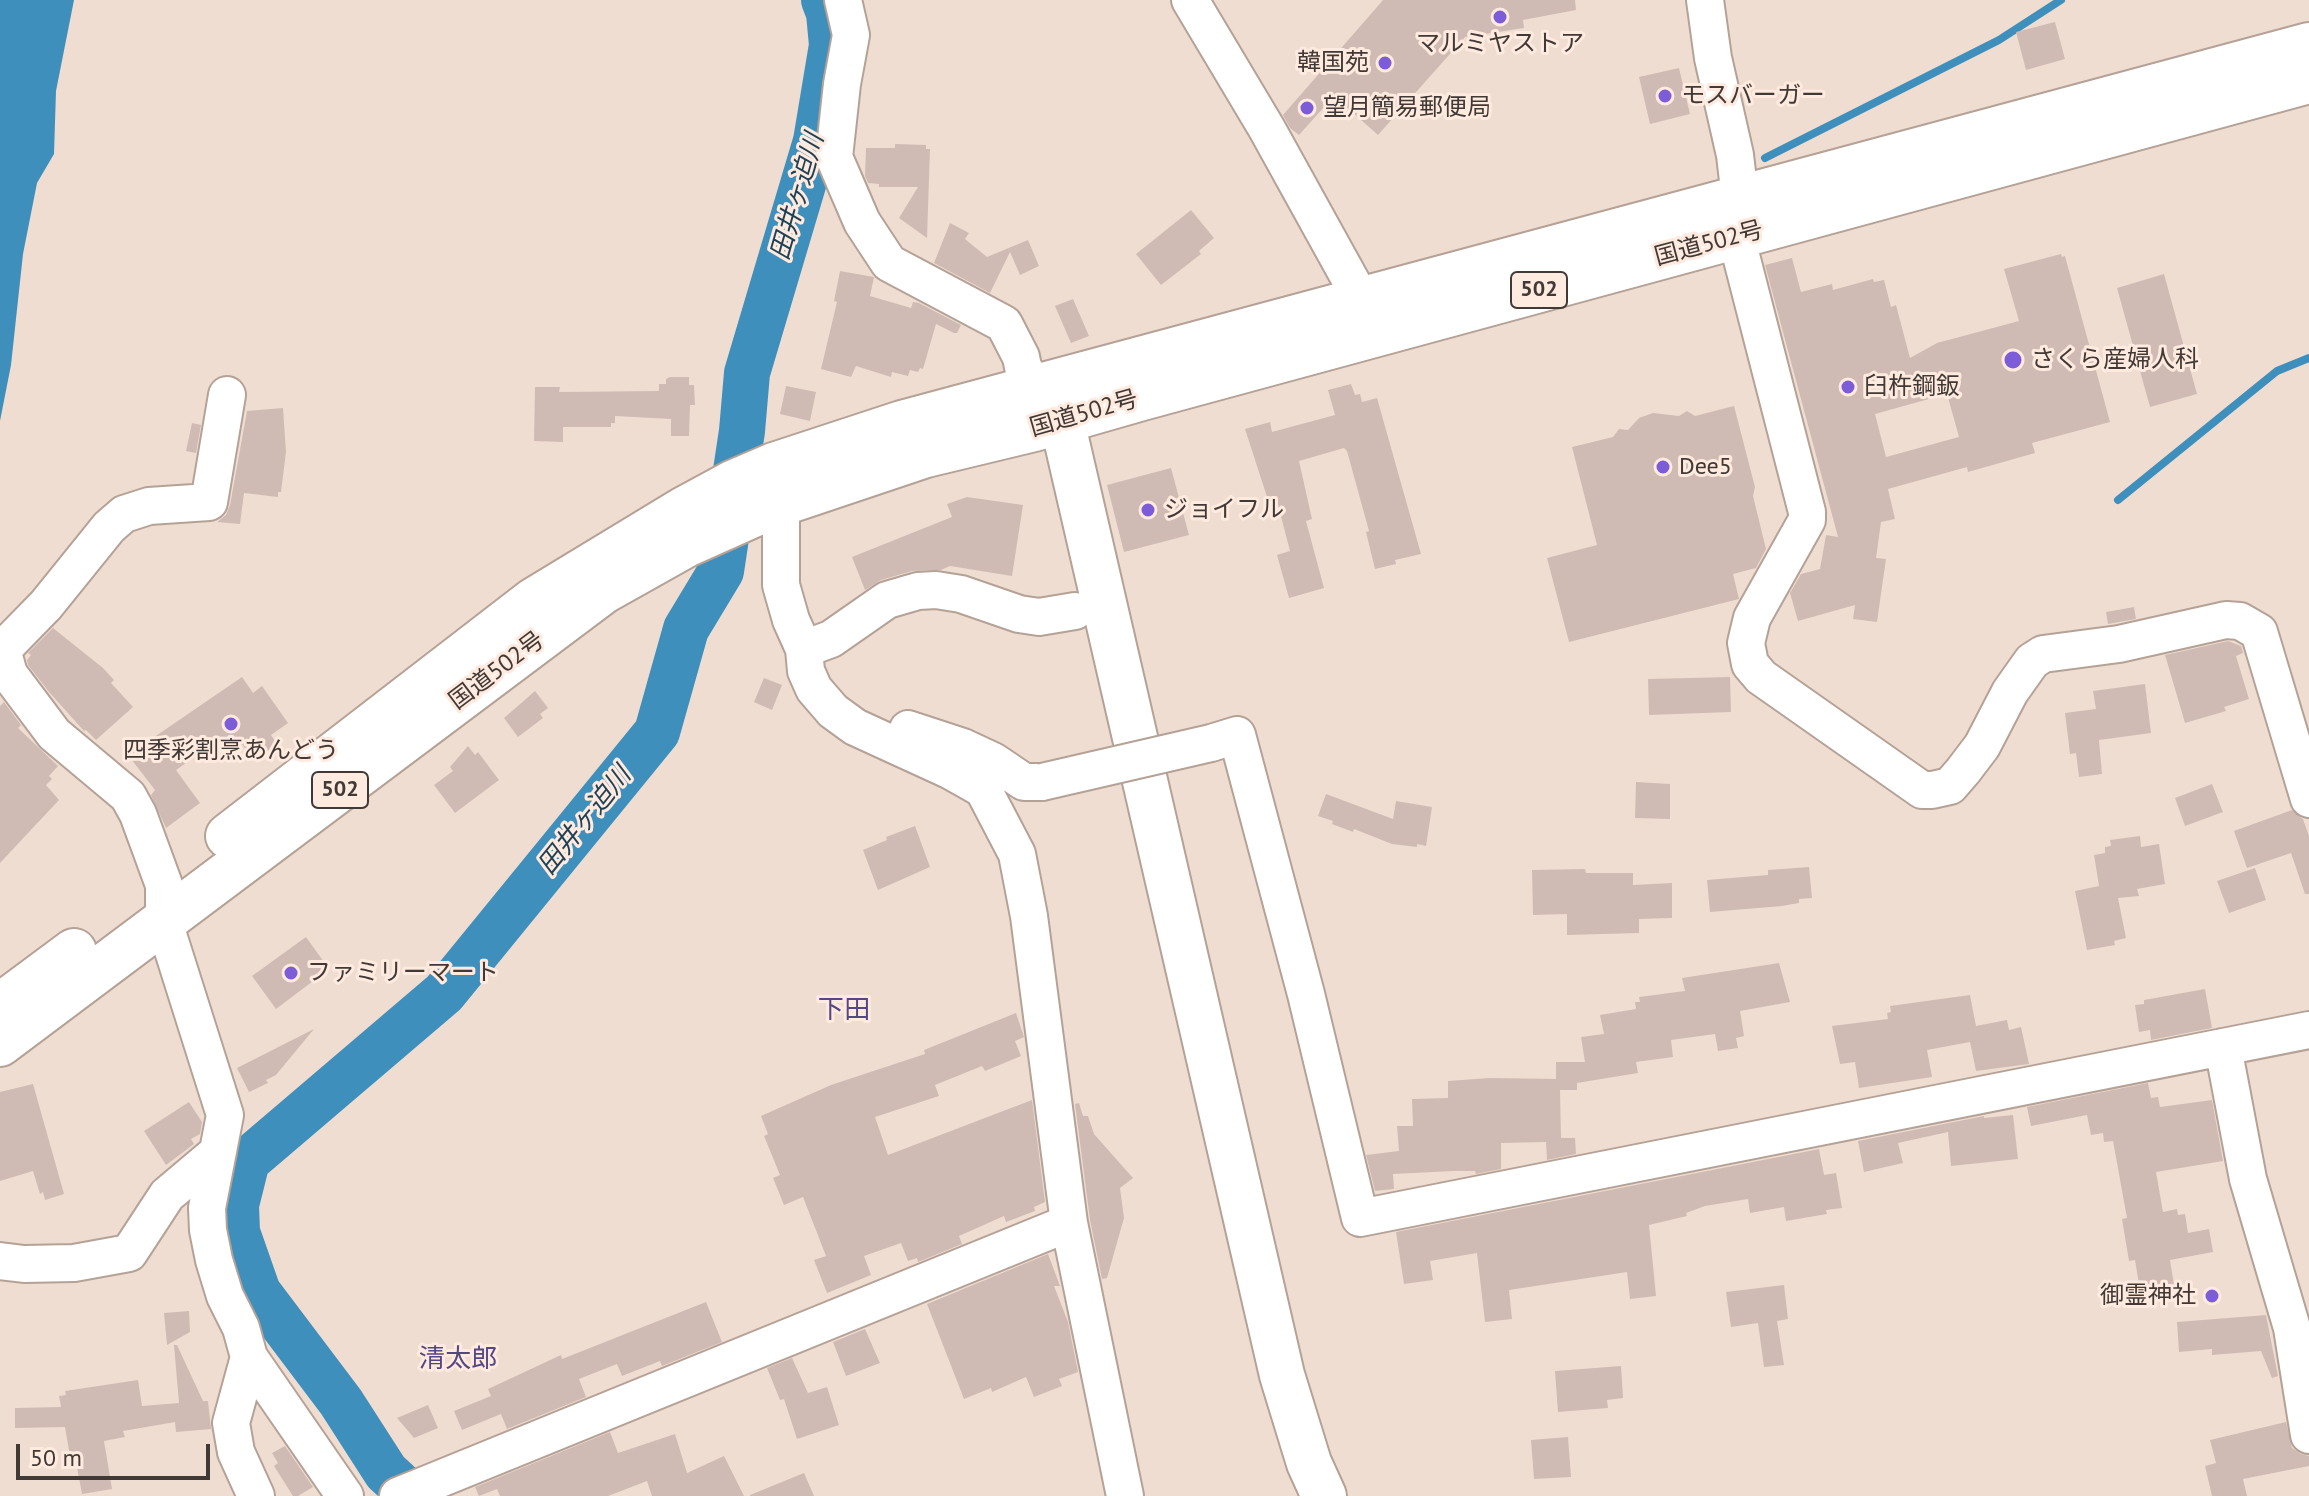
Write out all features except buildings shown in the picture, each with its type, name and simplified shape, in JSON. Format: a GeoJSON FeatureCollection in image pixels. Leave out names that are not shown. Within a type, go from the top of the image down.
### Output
{"type":"FeatureCollection","features":[{"type":"Feature","properties":{"kind":"highway","name":"国道502号"},"geometry":{"type":"LineString","coordinates":[[1044,413],[1738,217],[2309,45]]}},
{"type":"Feature","properties":{"kind":"highway","name":"国道502号"},"geometry":{"type":"LineString","coordinates":[[0,1006],[164,904],[604,591],[685,527],[777,485],[926,455],[1361,299],[1738,217],[2309,81]]}},
{"type":"Feature","properties":{"kind":"highway"},"geometry":{"type":"LineString","coordinates":[[1044,413],[1075,611],[1254,1384],[1291,1496]]}},
{"type":"Feature","properties":{"kind":"highway"},"geometry":{"type":"LineString","coordinates":[[1044,413],[1282,1375],[1309,1463],[1324,1496]]}},
{"type":"Feature","properties":{"kind":"highway","name":"国道502号"},"geometry":{"type":"LineString","coordinates":[[0,1044],[164,904]]}},
{"type":"Feature","properties":{"kind":"street"},"geometry":{"type":"LineString","coordinates":[[843,0],[851,35],[834,157],[862,222],[889,263],[1004,324],[1044,413]]}},
{"type":"Feature","properties":{"kind":"street"},"geometry":{"type":"LineString","coordinates":[[1190,0],[1267,129],[1361,299]]}},
{"type":"Feature","properties":{"kind":"street"},"geometry":{"type":"LineString","coordinates":[[1705,0],[1713,58],[1735,155],[1738,217],[1807,512],[1807,520],[1752,618],[1748,630],[1747,655],[1750,664],[1761,677],[1922,790],[1932,790],[1950,786],[1963,771],[1982,746],[2010,692],[2032,661],[2043,654],[2119,644],[2226,620],[2240,621],[2259,632],[2309,799]]}},
{"type":"Feature","properties":{"kind":"street"},"geometry":{"type":"LineString","coordinates":[[227,395],[209,502],[149,506],[124,514],[109,527],[46,605],[6,646],[4,656],[9,674],[54,734],[134,804],[225,1115],[207,1208],[208,1230],[217,1272],[241,1328],[249,1357],[345,1496]]}},
{"type":"Feature","properties":{"kind":"street"},"geometry":{"type":"LineString","coordinates":[[777,485],[781,585],[791,620],[804,649],[806,671],[814,689],[833,711],[855,727],[983,789],[1017,854],[1029,916],[1069,1223],[1125,1496]]}},
{"type":"Feature","properties":{"kind":"street"},"geometry":{"type":"LineString","coordinates":[[804,649],[831,639],[902,593],[936,590],[961,594],[1019,614],[1039,617],[1075,611]]}},
{"type":"Feature","properties":{"kind":"street"},"geometry":{"type":"LineString","coordinates":[[804,649],[830,667],[846,692],[870,711],[917,733],[963,747],[993,761],[1024,782],[1042,782],[1237,735],[1306,994],[1360,1218],[2309,1030]]}},
{"type":"Feature","properties":{"kind":"street"},"geometry":{"type":"LineString","coordinates":[[2223,1047],[2248,1179],[2292,1328],[2309,1435]]}},
{"type":"Feature","properties":{"kind":"street"},"geometry":{"type":"LineString","coordinates":[[0,1261],[74,1263],[129,1253],[167,1195],[218,1152]]}},
{"type":"Feature","properties":{"kind":"street"},"geometry":{"type":"LineString","coordinates":[[432,1489],[1069,1223]]}},
{"type":"Feature","properties":{"kind":"street"},"geometry":{"type":"LineString","coordinates":[[249,1357],[231,1423],[232,1438],[256,1496]]}},
{"type":"Feature","properties":{"kind":"street"},"geometry":{"type":"LineString","coordinates":[[237,1397],[245,1432],[275,1496]]}},
{"type":"Feature","properties":{"kind":"water"},"geometry":{"type":"Polygon","coordinates":[[[0,0],[74,0],[56,91],[54,154],[37,183],[23,254],[11,365],[0,421],[0,0]]]}},
{"type":"Feature","properties":{"kind":"waterway","name":"田井ヶ迫川"},"geometry":{"type":"LineString","coordinates":[[412,1496],[386,1472],[341,1402],[258,1292],[237,1232],[236,1205],[247,1161],[444,993],[657,732],[686,629],[721,571],[742,431],[747,373],[816,141],[832,45],[829,13],[824,0]]}},
{"type":"Feature","properties":{"kind":"waterway"},"geometry":{"type":"LineString","coordinates":[[1765,158],[1999,40],[2061,0]]}},
{"type":"Feature","properties":{"kind":"waterway"},"geometry":{"type":"LineString","coordinates":[[2118,500],[2277,371],[2309,358]]}},
{"type":"Feature","properties":{"kind":"place","name":"マルミヤストア"},"geometry":{"type":"Point","coordinates":[1500,17]}},
{"type":"Feature","properties":{"kind":"place","name":"韓国苑"},"geometry":{"type":"Point","coordinates":[1385,63]}},
{"type":"Feature","properties":{"kind":"place","name":"モスバーガー"},"geometry":{"type":"Point","coordinates":[1665,96]}},
{"type":"Feature","properties":{"kind":"place","name":"望月簡易郵便局"},"geometry":{"type":"Point","coordinates":[1307,108]}},
{"type":"Feature","properties":{"kind":"place","name":"さくら産婦人科"},"geometry":{"type":"Point","coordinates":[2013,360]}},
{"type":"Feature","properties":{"kind":"place","name":"臼杵鋼鈑"},"geometry":{"type":"Point","coordinates":[1848,387]}},
{"type":"Feature","properties":{"kind":"place","name":"Dee5"},"geometry":{"type":"Point","coordinates":[1663,467]}},
{"type":"Feature","properties":{"kind":"place","name":"ジョイフル"},"geometry":{"type":"Point","coordinates":[1148,510]}},
{"type":"Feature","properties":{"kind":"place","name":"四季彩割烹あんどう"},"geometry":{"type":"Point","coordinates":[231,724]}},
{"type":"Feature","properties":{"kind":"place","name":"ファミリーマート"},"geometry":{"type":"Point","coordinates":[291,973]}},
{"type":"Feature","properties":{"kind":"place","name":"御霊神社"},"geometry":{"type":"Point","coordinates":[2212,1296]}},
{"type":"Feature","properties":{"kind":"district","name":"下田"},"geometry":{"type":"Point","coordinates":[844,1011]}},
{"type":"Feature","properties":{"kind":"district","name":"清太郎"},"geometry":{"type":"Point","coordinates":[458,1360]}}]}
